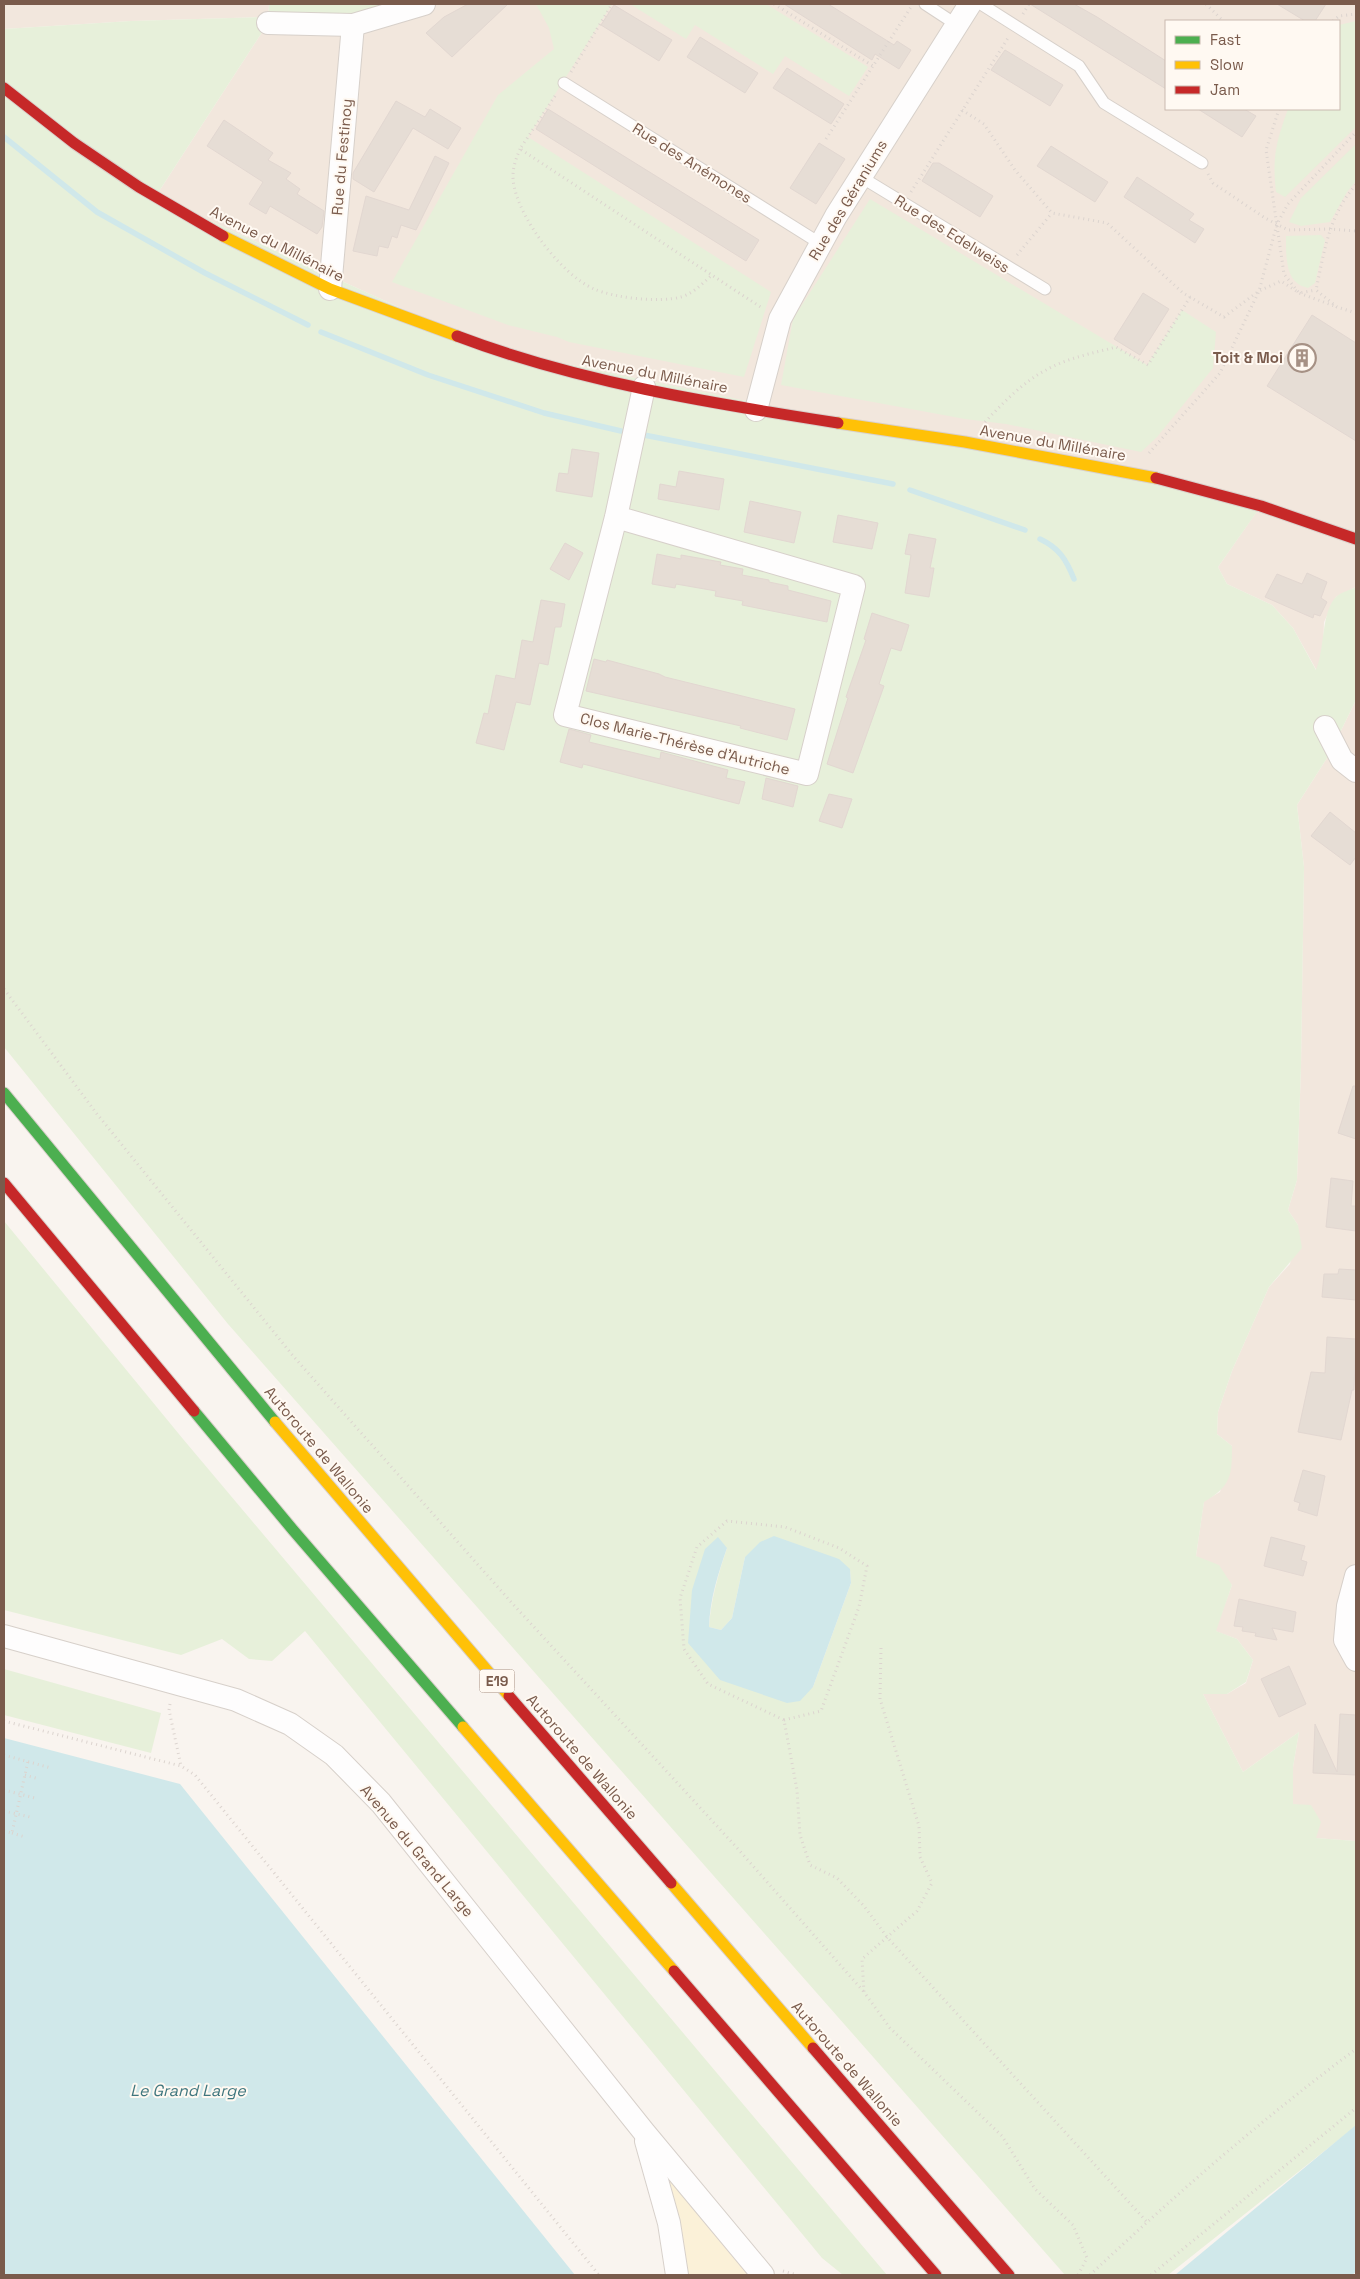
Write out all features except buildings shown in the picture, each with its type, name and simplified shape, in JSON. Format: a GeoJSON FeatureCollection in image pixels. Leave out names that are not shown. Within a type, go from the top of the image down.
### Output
{"type":"FeatureCollection","features":[{"type":"Feature","properties":{"kind":"main road","name":"Avenue du Millénaire"},"geometry":{"type":"LineString","coordinates":[[4,88],[74,143],[139,187],[235,243],[330,289],[488,348],[563,371],[756,410],[965,442],[1139,474],[1261,506],[1356,539]]}},
{"type":"Feature","properties":{"kind":"main road","name":"Autoroute de Wallonie"},"geometry":{"type":"LineString","coordinates":[[4,1093],[335,1494],[1009,2275]]}},
{"type":"Feature","properties":{"kind":"main road"},"geometry":{"type":"LineString","coordinates":[[4,1183],[300,1538],[936,2275]]}},
{"type":"Feature","properties":{"kind":"street"},"geometry":{"type":"LineString","coordinates":[[268,23],[354,25],[424,4]]}},
{"type":"Feature","properties":{"kind":"street","name":"Rue des Géraniums"},"geometry":{"type":"LineString","coordinates":[[756,410],[780,319],[820,244],[970,4]]}},
{"type":"Feature","properties":{"kind":"street","name":"Rue du Festinoy"},"geometry":{"type":"LineString","coordinates":[[330,289],[354,25]]}},
{"type":"Feature","properties":{"kind":"street","name":"Clos Marie-Thérèse d'Autriche"},"geometry":{"type":"LineString","coordinates":[[616,518],[854,586],[807,774],[565,715],[616,518],[644,387]]}},
{"type":"Feature","properties":{"kind":"street"},"geometry":{"type":"LineString","coordinates":[[1325,727],[1342,760],[1356,771]]}},
{"type":"Feature","properties":{"kind":"street"},"geometry":{"type":"LineString","coordinates":[[1356,1576],[1348,1606],[1345,1640],[1356,1660]]}},
{"type":"Feature","properties":{"kind":"street","name":"Avenue du Grand Large"},"geometry":{"type":"LineString","coordinates":[[4,1636],[236,1700],[290,1724],[334,1755],[381,1803],[644,2132],[762,2275]]}},
{"type":"Feature","properties":{"kind":"street","name":"Avenue du Grand Large"},"geometry":{"type":"LineString","coordinates":[[644,2132],[669,2223],[676,2275]]}},
{"type":"Feature","properties":{"kind":"lane"},"geometry":{"type":"LineString","coordinates":[[925,4],[957,25]]}},
{"type":"Feature","properties":{"kind":"lane"},"geometry":{"type":"LineString","coordinates":[[981,4],[1079,66],[1104,103],[1202,163]]}},
{"type":"Feature","properties":{"kind":"lane","name":"Rue des Anémones"},"geometry":{"type":"LineString","coordinates":[[564,82],[820,244]]}},
{"type":"Feature","properties":{"kind":"lane","name":"Rue des Edelweiss"},"geometry":{"type":"LineString","coordinates":[[861,177],[1044,290]]}},
{"type":"Feature","properties":{"kind":"path"},"geometry":{"type":"LineString","coordinates":[[612,4],[520,149],[513,166],[514,186],[524,211],[541,243],[564,267],[593,289],[618,296],[653,299],[681,297],[696,290],[712,275]]}},
{"type":"Feature","properties":{"kind":"path"},"geometry":{"type":"LineString","coordinates":[[774,4],[873,66]]}},
{"type":"Feature","properties":{"kind":"path"},"geometry":{"type":"LineString","coordinates":[[826,139],[913,4]]}},
{"type":"Feature","properties":{"kind":"path"},"geometry":{"type":"LineString","coordinates":[[904,204],[1029,4]]}},
{"type":"Feature","properties":{"kind":"path"},"geometry":{"type":"LineString","coordinates":[[1206,4],[1222,20]]}},
{"type":"Feature","properties":{"kind":"path"},"geometry":{"type":"LineString","coordinates":[[1334,20],[1339,16],[1356,14]]}},
{"type":"Feature","properties":{"kind":"path"},"geometry":{"type":"LineString","coordinates":[[962,110],[984,124],[1015,170],[1052,213],[1108,223],[1153,266],[1190,297],[1224,317],[1258,291],[1281,281],[1299,292],[1356,313]]}},
{"type":"Feature","properties":{"kind":"path"},"geometry":{"type":"LineString","coordinates":[[1279,110],[1266,150],[1284,274],[1299,292]]}},
{"type":"Feature","properties":{"kind":"path"},"geometry":{"type":"LineString","coordinates":[[1139,474],[1150,452],[1220,373],[1258,291],[1277,224],[1288,204],[1356,132]]}},
{"type":"Feature","properties":{"kind":"path"},"geometry":{"type":"LineString","coordinates":[[520,149],[780,319]]}},
{"type":"Feature","properties":{"kind":"path"},"geometry":{"type":"LineString","coordinates":[[1202,163],[1213,183],[1288,230],[1330,229],[1356,231]]}},
{"type":"Feature","properties":{"kind":"path"},"geometry":{"type":"LineString","coordinates":[[1316,290],[1330,229],[1349,193],[1356,185]]}},
{"type":"Feature","properties":{"kind":"path"},"geometry":{"type":"LineString","coordinates":[[1006,268],[1052,213]]}},
{"type":"Feature","properties":{"kind":"path"},"geometry":{"type":"LineString","coordinates":[[1299,292],[1316,290],[1337,307]]}},
{"type":"Feature","properties":{"kind":"path"},"geometry":{"type":"LineString","coordinates":[[965,442],[1011,396],[1047,369],[1092,353],[1116,347],[1148,365],[1190,297]]}},
{"type":"Feature","properties":{"kind":"path"},"geometry":{"type":"LineString","coordinates":[[4,989],[98,1114],[294,1357],[505,1594],[732,1842],[864,1992],[890,2028],[1002,2136],[1034,2189],[1073,2225],[1087,2258],[1078,2275]]}},
{"type":"Feature","properties":{"kind":"path"},"geometry":{"type":"LineString","coordinates":[[727,1521],[785,1527],[839,1548],[867,1566],[859,1607],[821,1711],[784,1720],[708,1684],[684,1650],[680,1598],[697,1547],[727,1521]]}},
{"type":"Feature","properties":{"kind":"path"},"geometry":{"type":"LineString","coordinates":[[864,1992],[862,1959],[917,1911],[932,1883],[920,1857],[919,1826],[880,1699],[881,1648]]}},
{"type":"Feature","properties":{"kind":"path"},"geometry":{"type":"LineString","coordinates":[[174,1684],[169,1710],[181,1766]]}},
{"type":"Feature","properties":{"kind":"path"},"geometry":{"type":"LineString","coordinates":[[784,1720],[797,1790],[800,1835],[810,1866],[837,1878],[864,1906],[887,1936],[1147,2222]]}},
{"type":"Feature","properties":{"kind":"path"},"geometry":{"type":"LineString","coordinates":[[4,1721],[181,1766],[195,1775],[599,2275]]}},
{"type":"Feature","properties":{"kind":"path"},"geometry":{"type":"LineString","coordinates":[[4,1755],[51,1768]]}},
{"type":"Feature","properties":{"kind":"path"},"geometry":{"type":"LineString","coordinates":[[12,1832],[28,1761]]}},
{"type":"Feature","properties":{"kind":"path"},"geometry":{"type":"LineString","coordinates":[[25,1775],[39,1779]]}},
{"type":"Feature","properties":{"kind":"path"},"geometry":{"type":"LineString","coordinates":[[4,1790],[35,1798]]}},
{"type":"Feature","properties":{"kind":"path"},"geometry":{"type":"LineString","coordinates":[[4,1811],[30,1817]]}},
{"type":"Feature","properties":{"kind":"path"},"geometry":{"type":"LineString","coordinates":[[4,1831],[24,1836]]}},
{"type":"Feature","properties":{"kind":"path"},"geometry":{"type":"LineString","coordinates":[[1090,2275],[1147,2222],[1293,2096],[1356,2049]]}},
{"type":"Feature","properties":{"kind":"path"},"geometry":{"type":"LineString","coordinates":[[1152,2275],[1356,2108]]}},
{"type":"Feature","properties":{"kind":"shaded area"},"geometry":{"type":"Polygon","coordinates":[[[4,4],[269,4],[268,23],[262,17],[131,21],[4,29],[4,4]]]}},
{"type":"Feature","properties":{"kind":"shaded area"},"geometry":{"type":"Polygon","coordinates":[[[424,4],[1356,4],[1356,587],[1336,597],[1324,622],[1323,646],[1317,671],[1293,628],[1272,605],[1227,584],[1218,567],[1260,507],[488,348],[156,196],[268,23],[424,4]]]}},
{"type":"Feature","properties":{"kind":"shaded area"},"geometry":{"type":"Polygon","coordinates":[[[1356,700],[1356,1841],[1315,1838],[1293,1804],[1293,1767],[1299,1732],[1243,1772],[1203,1694],[1227,1694],[1246,1683],[1253,1660],[1237,1639],[1215,1631],[1232,1585],[1196,1556],[1204,1501],[1220,1492],[1232,1446],[1217,1434],[1218,1412],[1232,1371],[1269,1287],[1290,1264],[1298,1225],[1288,1210],[1297,1180],[1301,1067],[1304,867],[1297,805],[1329,755],[1356,700]]]}},
{"type":"Feature","properties":{"kind":"green space"},"geometry":{"type":"Polygon","coordinates":[[[269,4],[424,4],[353,25],[268,23],[156,196],[488,348],[1261,506],[1218,567],[1227,584],[1272,605],[1293,628],[1316,670],[1327,613],[1337,596],[1356,587],[1356,700],[1329,755],[1297,805],[1304,867],[1301,1067],[1297,1180],[1288,1210],[1298,1225],[1302,1248],[1269,1287],[1232,1371],[1218,1412],[1217,1434],[1232,1446],[1230,1473],[1220,1491],[1204,1502],[1196,1556],[1219,1565],[1232,1585],[1216,1631],[1237,1639],[1253,1660],[1246,1682],[1227,1694],[1203,1694],[1243,1772],[1299,1732],[1293,1767],[1293,1804],[1311,1805],[1321,1822],[1316,1838],[1356,1841],[1356,2126],[1168,2275],[1065,2275],[228,1324],[4,1047],[4,29],[131,21],[262,17],[268,22],[269,4]],[[727,1548],[692,1590],[720,1680],[813,1687],[851,1583],[850,1570],[745,1557],[732,1618],[721,1630],[709,1627],[713,1597],[727,1548]]]}},
{"type":"Feature","properties":{"kind":"green space"},"geometry":{"type":"Polygon","coordinates":[[[536,4],[612,4],[528,137],[771,292],[744,377],[569,342],[557,337],[508,325],[392,282],[498,95],[554,49],[549,28],[536,4]]]}},
{"type":"Feature","properties":{"kind":"green space"},"geometry":{"type":"Polygon","coordinates":[[[630,4],[766,4],[868,67],[849,96],[785,56],[773,74],[695,25],[686,39],[630,4]]]}},
{"type":"Feature","properties":{"kind":"green space"},"geometry":{"type":"Polygon","coordinates":[[[1356,21],[1356,127],[1285,197],[1276,192],[1274,169],[1280,131],[1288,110],[1340,110],[1340,25],[1356,21]]]}},
{"type":"Feature","properties":{"kind":"green space"},"geometry":{"type":"Polygon","coordinates":[[[1356,144],[1356,181],[1347,192],[1330,222],[1301,226],[1289,222],[1301,198],[1356,144]]]}},
{"type":"Feature","properties":{"kind":"green space"},"geometry":{"type":"Polygon","coordinates":[[[870,199],[1147,365],[1182,310],[1216,332],[1213,368],[1157,437],[1141,452],[1006,424],[965,419],[781,385],[793,319],[870,199]]]}},
{"type":"Feature","properties":{"kind":"green space"},"geometry":{"type":"Polygon","coordinates":[[[1321,235],[1325,240],[1315,283],[1308,288],[1298,284],[1290,274],[1287,261],[1286,236],[1321,235]]]}},
{"type":"Feature","properties":{"kind":"green space"},"geometry":{"type":"Polygon","coordinates":[[[4,1221],[183,1439],[887,2275],[843,2275],[822,2258],[305,1631],[272,1661],[249,1659],[222,1639],[181,1655],[4,1610],[4,1221]]]}},
{"type":"Feature","properties":{"kind":"green space"},"geometry":{"type":"Polygon","coordinates":[[[4,1669],[161,1713],[151,1753],[4,1715],[4,1669]]]}},
{"type":"Feature","properties":{"kind":"sand"},"geometry":{"type":"Polygon","coordinates":[[[644,2132],[763,2275],[677,2275],[644,2132]]]}},
{"type":"Feature","properties":{"kind":"water"},"geometry":{"type":"Polygon","coordinates":[[[774,1536],[839,1559],[850,1569],[851,1583],[813,1687],[800,1701],[787,1703],[720,1680],[688,1643],[692,1590],[705,1549],[718,1537],[727,1548],[715,1587],[709,1627],[721,1630],[732,1618],[745,1557],[760,1542],[774,1536]]]}},
{"type":"Feature","properties":{"kind":"water","name":"Le Grand Large"},"geometry":{"type":"Polygon","coordinates":[[[4,1738],[180,1784],[575,2275],[4,2275],[4,1738]]]}},
{"type":"Feature","properties":{"kind":"water"},"geometry":{"type":"Polygon","coordinates":[[[1356,2125],[1356,2272],[1352,2275],[1175,2275],[1356,2125]]]}},
{"type":"Feature","properties":{"kind":"waterway"},"geometry":{"type":"LineString","coordinates":[[4,137],[97,212],[205,273],[308,325]]}},
{"type":"Feature","properties":{"kind":"waterway"},"geometry":{"type":"LineString","coordinates":[[321,332],[428,375],[544,413],[621,431]]}},
{"type":"Feature","properties":{"kind":"waterway"},"geometry":{"type":"LineString","coordinates":[[644,435],[893,484]]}},
{"type":"Feature","properties":{"kind":"waterway"},"geometry":{"type":"LineString","coordinates":[[910,490],[1025,530]]}},
{"type":"Feature","properties":{"kind":"waterway"},"geometry":{"type":"LineString","coordinates":[[1040,539],[1057,550],[1074,579]]}},
{"type":"Feature","properties":{"kind":"traffic: fast"},"geometry":{"type":"LineString","coordinates":[[4,1093],[275,1422]]}},
{"type":"Feature","properties":{"kind":"traffic: fast"},"geometry":{"type":"LineString","coordinates":[[194,1411],[293,1530],[463,1727]]}},
{"type":"Feature","properties":{"kind":"traffic: slow"},"geometry":{"type":"LineString","coordinates":[[223,236],[330,289],[457,336]]}},
{"type":"Feature","properties":{"kind":"traffic: slow"},"geometry":{"type":"LineString","coordinates":[[838,423],[965,442],[1156,478]]}},
{"type":"Feature","properties":{"kind":"traffic: slow"},"geometry":{"type":"LineString","coordinates":[[275,1422],[509,1696]]}},
{"type":"Feature","properties":{"kind":"traffic: slow"},"geometry":{"type":"LineString","coordinates":[[463,1727],[674,1971]]}},
{"type":"Feature","properties":{"kind":"traffic: slow"},"geometry":{"type":"LineString","coordinates":[[671,1883],[813,2048]]}},
{"type":"Feature","properties":{"kind":"traffic: jam"},"geometry":{"type":"LineString","coordinates":[[4,88],[74,143],[139,187],[223,236]]}},
{"type":"Feature","properties":{"kind":"traffic: jam"},"geometry":{"type":"LineString","coordinates":[[457,336],[550,366],[645,389],[693,399],[838,423]]}},
{"type":"Feature","properties":{"kind":"traffic: jam"},"geometry":{"type":"LineString","coordinates":[[1156,478],[1261,506],[1356,539]]}},
{"type":"Feature","properties":{"kind":"traffic: jam"},"geometry":{"type":"LineString","coordinates":[[4,1183],[194,1411]]}},
{"type":"Feature","properties":{"kind":"traffic: jam"},"geometry":{"type":"LineString","coordinates":[[509,1696],[671,1883]]}},
{"type":"Feature","properties":{"kind":"traffic: jam"},"geometry":{"type":"LineString","coordinates":[[674,1971],[936,2275]]}},
{"type":"Feature","properties":{"kind":"traffic: jam"},"geometry":{"type":"LineString","coordinates":[[813,2048],[1009,2275]]}},
{"type":"Feature","properties":{"kind":"place","name":"Toit & Moi"},"geometry":{"type":"Point","coordinates":[1302,358]}}]}
